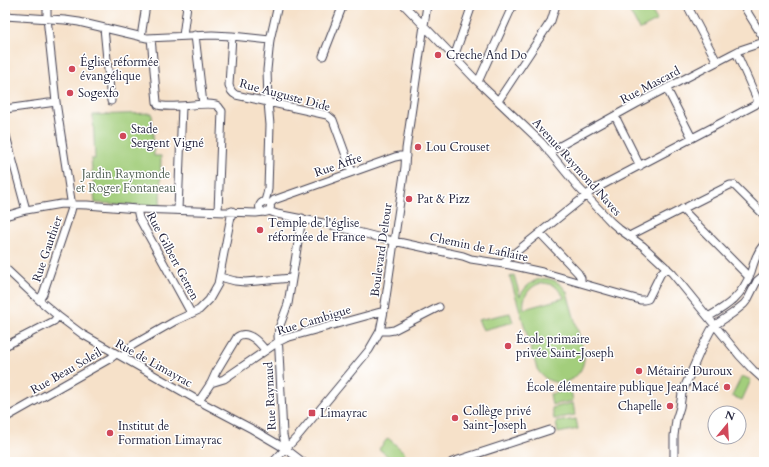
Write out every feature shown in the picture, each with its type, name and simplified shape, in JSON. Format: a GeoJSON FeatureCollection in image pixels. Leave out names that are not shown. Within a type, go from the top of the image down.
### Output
{"type":"FeatureCollection","features":[{"type":"Feature","properties":{"kind":"street"},"geometry":{"type":"LineString","coordinates":[[47,5],[46,18],[56,102],[71,204]]}},
{"type":"Feature","properties":{"kind":"street"},"geometry":{"type":"LineString","coordinates":[[142,37],[146,5]]}},
{"type":"Feature","properties":{"kind":"street"},"geometry":{"type":"LineString","coordinates":[[183,36],[187,5]]}},
{"type":"Feature","properties":{"kind":"street"},"geometry":{"type":"LineString","coordinates":[[5,216],[26,210],[71,204],[137,209],[232,212],[244,212],[265,206],[268,192],[270,125],[267,70],[270,40],[278,5]]}},
{"type":"Feature","properties":{"kind":"street"},"geometry":{"type":"LineString","coordinates":[[323,56],[343,5]]}},
{"type":"Feature","properties":{"kind":"street","name":"Avenue Raymond Naves"},"geometry":{"type":"LineString","coordinates":[[404,5],[478,82],[534,136],[586,196],[611,222],[618,229],[643,246],[667,268],[739,355],[764,380]]}},
{"type":"Feature","properties":{"kind":"street","name":"Boulevard Deltour"},"geometry":{"type":"LineString","coordinates":[[273,462],[297,437],[369,350],[380,331],[427,5]]}},
{"type":"Feature","properties":{"kind":"street"},"geometry":{"type":"LineString","coordinates":[[454,57],[472,5]]}},
{"type":"Feature","properties":{"kind":"street"},"geometry":{"type":"LineString","coordinates":[[478,82],[513,5]]}},
{"type":"Feature","properties":{"kind":"street"},"geometry":{"type":"LineString","coordinates":[[498,101],[551,21],[556,5]]}},
{"type":"Feature","properties":{"kind":"street"},"geometry":{"type":"LineString","coordinates":[[687,5],[717,62]]}},
{"type":"Feature","properties":{"kind":"street"},"geometry":{"type":"LineString","coordinates":[[743,5],[764,39]]}},
{"type":"Feature","properties":{"kind":"street"},"geometry":{"type":"LineString","coordinates":[[5,16],[46,18],[79,22],[151,38],[212,35],[270,40]]}},
{"type":"Feature","properties":{"kind":"street"},"geometry":{"type":"LineString","coordinates":[[104,28],[111,100]]}},
{"type":"Feature","properties":{"kind":"street"},"geometry":{"type":"LineString","coordinates":[[194,35],[203,104]]}},
{"type":"Feature","properties":{"kind":"street","name":"Rue Auguste Dide"},"geometry":{"type":"LineString","coordinates":[[232,36],[230,90],[236,95],[331,117],[352,172]]}},
{"type":"Feature","properties":{"kind":"street"},"geometry":{"type":"LineString","coordinates":[[151,38],[158,105],[162,107],[203,104],[215,105],[219,106],[222,111],[218,211]]}},
{"type":"Feature","properties":{"kind":"street","name":"Rue Mascard"},"geometry":{"type":"LineString","coordinates":[[549,152],[736,52],[764,42]]}},
{"type":"Feature","properties":{"kind":"street"},"geometry":{"type":"LineString","coordinates":[[504,264],[506,260],[593,190],[755,105],[757,103],[757,99],[736,52]]}},
{"type":"Feature","properties":{"kind":"street"},"geometry":{"type":"LineString","coordinates":[[667,89],[692,138]]}},
{"type":"Feature","properties":{"kind":"street"},"geometry":{"type":"LineString","coordinates":[[5,109],[56,102]]}},
{"type":"Feature","properties":{"kind":"street"},"geometry":{"type":"LineString","coordinates":[[178,210],[182,106]]}},
{"type":"Feature","properties":{"kind":"street"},"geometry":{"type":"LineString","coordinates":[[615,116],[640,166]]}},
{"type":"Feature","properties":{"kind":"street"},"geometry":{"type":"LineString","coordinates":[[5,132],[26,210]]}},
{"type":"Feature","properties":{"kind":"street","name":"Rue Affre"},"geometry":{"type":"LineString","coordinates":[[265,206],[278,198],[394,157],[406,156]]}},
{"type":"Feature","properties":{"kind":"street"},"geometry":{"type":"LineString","coordinates":[[630,237],[633,234],[682,209],[732,185],[736,187],[764,215]]}},
{"type":"Feature","properties":{"kind":"street"},"geometry":{"type":"LineString","coordinates":[[268,192],[272,196],[278,198]]}},
{"type":"Feature","properties":{"kind":"street","name":"Rue Gauthier"},"geometry":{"type":"LineString","coordinates":[[39,300],[46,287],[71,211],[71,204]]}},
{"type":"Feature","properties":{"kind":"street","name":"Chemin de Lafilaire"},"geometry":{"type":"LineString","coordinates":[[265,206],[277,214],[302,218],[471,259],[542,272],[637,299],[644,300],[648,298],[661,273],[667,268]]}},
{"type":"Feature","properties":{"kind":"street","name":"Rue Gilbert Getten"},"geometry":{"type":"LineString","coordinates":[[137,209],[139,218],[191,313]]}},
{"type":"Feature","properties":{"kind":"street"},"geometry":{"type":"LineString","coordinates":[[682,209],[749,277]]}},
{"type":"Feature","properties":{"kind":"street","name":"Rue Beau Soleil"},"geometry":{"type":"LineString","coordinates":[[5,418],[111,358],[120,356],[133,345],[175,321],[199,310],[216,290],[220,277],[232,212]]}},
{"type":"Feature","properties":{"kind":"street","name":"Rue Raynaud"},"geometry":{"type":"LineString","coordinates":[[286,449],[283,435],[278,342],[279,328],[288,304],[292,287],[292,278],[302,218]]}},
{"type":"Feature","properties":{"kind":"street"},"geometry":{"type":"LineString","coordinates":[[540,233],[578,273],[581,278],[581,282]]}},
{"type":"Feature","properties":{"kind":"street"},"geometry":{"type":"LineString","coordinates":[[708,317],[736,298],[749,277],[757,256],[764,244]]}},
{"type":"Feature","properties":{"kind":"street","name":"Rue de Limayrac"},"geometry":{"type":"LineString","coordinates":[[5,268],[39,300],[82,334],[199,401],[252,429],[286,449],[303,462]]}},
{"type":"Feature","properties":{"kind":"street"},"geometry":{"type":"LineString","coordinates":[[674,462],[674,436],[682,393],[702,347],[715,325],[744,304],[757,281],[764,275]]}},
{"type":"Feature","properties":{"kind":"street"},"geometry":{"type":"LineString","coordinates":[[220,277],[245,282],[292,278]]}},
{"type":"Feature","properties":{"kind":"street"},"geometry":{"type":"LineString","coordinates":[[380,331],[394,330],[439,307]]}},
{"type":"Feature","properties":{"kind":"street","name":"Rue Cambigue"},"geometry":{"type":"LineString","coordinates":[[211,383],[224,379],[265,350],[286,338],[384,311]]}},
{"type":"Feature","properties":{"kind":"street"},"geometry":{"type":"LineString","coordinates":[[5,346],[54,321],[58,316]]}},
{"type":"Feature","properties":{"kind":"street"},"geometry":{"type":"LineString","coordinates":[[199,401],[239,335],[249,335],[265,350]]}},
{"type":"Feature","properties":{"kind":"street"},"geometry":{"type":"LineString","coordinates":[[452,462],[550,430]]}},
{"type":"Feature","properties":{"kind":"green space"},"geometry":{"type":"Polygon","coordinates":[[[632,5],[648,5],[657,20],[639,29],[630,12],[632,5]]]}},
{"type":"Feature","properties":{"kind":"green space","name":"Jardin Raymonde et Roger Fontaneau"},"geometry":{"type":"Polygon","coordinates":[[[152,113],[154,156],[161,156],[160,206],[95,203],[91,159],[95,159],[93,115],[152,113]]]}},
{"type":"Feature","properties":{"kind":"green space"},"geometry":{"type":"Polygon","coordinates":[[[514,275],[520,296],[530,284],[536,280],[543,279],[556,281],[567,292],[584,353],[580,371],[574,377],[559,383],[543,377],[537,369],[510,277],[514,275]],[[546,283],[537,284],[530,289],[525,296],[524,309],[564,298],[558,289],[546,283]]]}},
{"type":"Feature","properties":{"kind":"green space"},"geometry":{"type":"Polygon","coordinates":[[[510,313],[513,322],[483,330],[478,320],[510,313]]]}},
{"type":"Feature","properties":{"kind":"green space"},"geometry":{"type":"Polygon","coordinates":[[[742,376],[751,380],[742,400],[732,396],[742,376]]]}},
{"type":"Feature","properties":{"kind":"green space"},"geometry":{"type":"Polygon","coordinates":[[[571,390],[573,401],[552,405],[550,394],[571,390]]]}},
{"type":"Feature","properties":{"kind":"green space"},"geometry":{"type":"Polygon","coordinates":[[[573,403],[575,415],[554,419],[552,408],[573,403]]]}},
{"type":"Feature","properties":{"kind":"green space"},"geometry":{"type":"Polygon","coordinates":[[[576,419],[578,429],[558,433],[556,422],[576,419]]]}},
{"type":"Feature","properties":{"kind":"green space"},"geometry":{"type":"Polygon","coordinates":[[[388,438],[405,453],[397,462],[379,449],[388,438]]]}},
{"type":"Feature","properties":{"kind":"place","name":"Creche And Do"},"geometry":{"type":"Point","coordinates":[438,55]}},
{"type":"Feature","properties":{"kind":"place","name":"Église réformée évangélique"},"geometry":{"type":"Point","coordinates":[72,69]}},
{"type":"Feature","properties":{"kind":"place","name":"Sogexfo"},"geometry":{"type":"Point","coordinates":[70,93]}},
{"type":"Feature","properties":{"kind":"place","name":"Stade Sergent Vigné"},"geometry":{"type":"Point","coordinates":[123,136]}},
{"type":"Feature","properties":{"kind":"place","name":"Lou Crouset"},"geometry":{"type":"Point","coordinates":[418,147]}},
{"type":"Feature","properties":{"kind":"place","name":"Pat & Pizz"},"geometry":{"type":"Point","coordinates":[409,199]}},
{"type":"Feature","properties":{"kind":"place","name":"Temple de l'église réformée de France"},"geometry":{"type":"Point","coordinates":[260,230]}},
{"type":"Feature","properties":{"kind":"place","name":"École primaire privée Saint-Joseph"},"geometry":{"type":"Point","coordinates":[508,346]}},
{"type":"Feature","properties":{"kind":"place","name":"Métairie Duroux"},"geometry":{"type":"Point","coordinates":[639,371]}},
{"type":"Feature","properties":{"kind":"place","name":"École élémentaire publique Jean Macé"},"geometry":{"type":"Point","coordinates":[727,387]}},
{"type":"Feature","properties":{"kind":"place","name":"Chapelle"},"geometry":{"type":"Point","coordinates":[670,406]}},
{"type":"Feature","properties":{"kind":"place","name":"Limayrac"},"geometry":{"type":"Point","coordinates":[312,413]}},
{"type":"Feature","properties":{"kind":"place","name":"Collège privé Saint-Joseph"},"geometry":{"type":"Point","coordinates":[455,418]}},
{"type":"Feature","properties":{"kind":"place","name":"Institut de Formation Limayrac"},"geometry":{"type":"Point","coordinates":[110,433]}}]}
